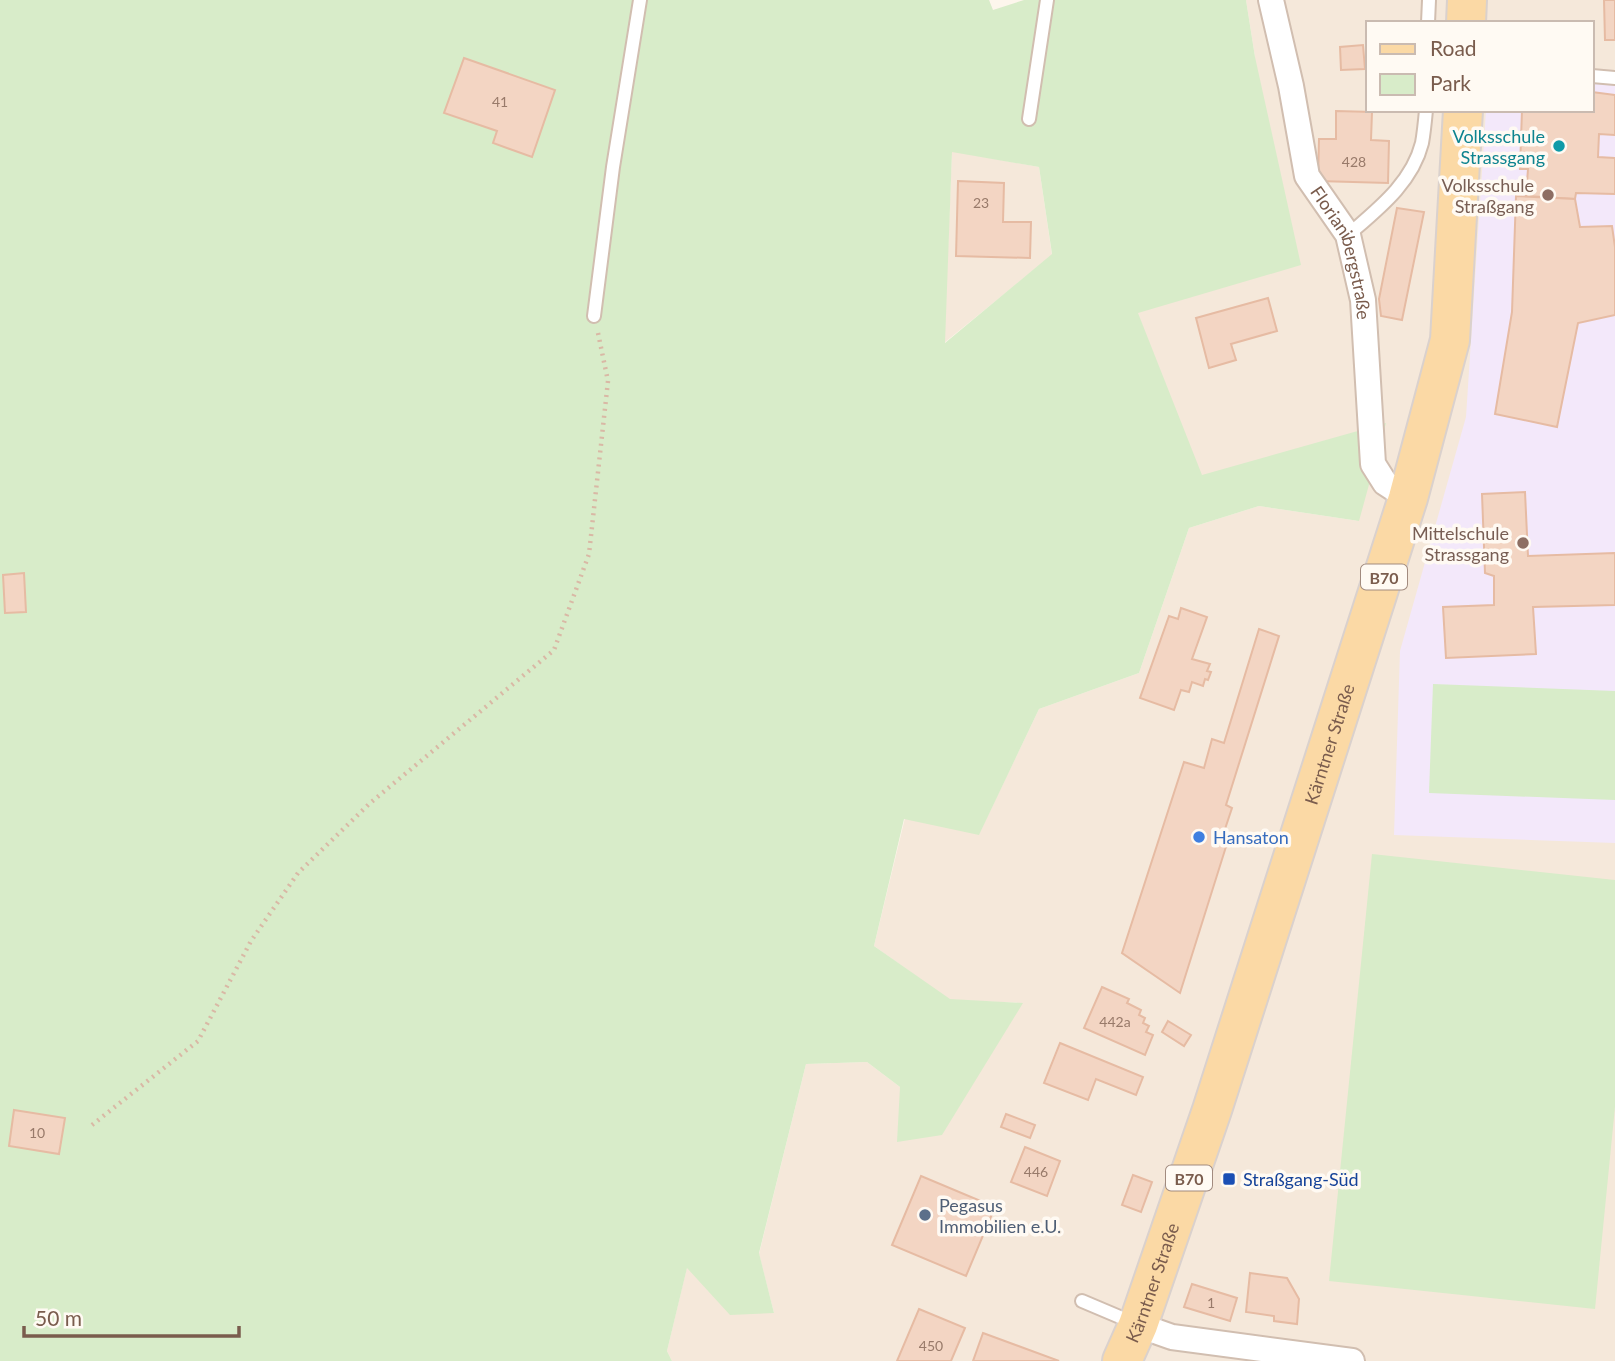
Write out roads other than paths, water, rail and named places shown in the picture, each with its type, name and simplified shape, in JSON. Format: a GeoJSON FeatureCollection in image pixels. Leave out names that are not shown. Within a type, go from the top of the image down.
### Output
{"type":"FeatureCollection","features":[{"type":"Feature","properties":{"kind":"main road"},"geometry":{"type":"LineString","coordinates":[[1466,21],[1467,0]]}},
{"type":"Feature","properties":{"kind":"main road","name":"Kärntner Straße"},"geometry":{"type":"LineString","coordinates":[[1122,1361],[1138,1325],[1212,1110],[1408,498],[1450,341],[1463,112]]}},
{"type":"Feature","properties":{"kind":"street","name":"Florianibergstraße"},"geometry":{"type":"LineString","coordinates":[[1271,0],[1291,86],[1307,176],[1348,235],[1363,300],[1373,464],[1385,483],[1408,498]]}},
{"type":"Feature","properties":{"kind":"street"},"geometry":{"type":"LineString","coordinates":[[1138,1325],[1172,1337],[1352,1361]]}},
{"type":"Feature","properties":{"kind":"lane"},"geometry":{"type":"LineString","coordinates":[[594,316],[613,167],[640,0]]}},
{"type":"Feature","properties":{"kind":"lane"},"geometry":{"type":"LineString","coordinates":[[1029,119],[1048,0]]}},
{"type":"Feature","properties":{"kind":"lane"},"geometry":{"type":"LineString","coordinates":[[1429,0],[1429,21]]}},
{"type":"Feature","properties":{"kind":"lane"},"geometry":{"type":"LineString","coordinates":[[1594,76],[1615,78]]}},
{"type":"Feature","properties":{"kind":"lane"},"geometry":{"type":"LineString","coordinates":[[1348,235],[1386,201],[1408,175],[1422,144],[1426,112]]}},
{"type":"Feature","properties":{"kind":"lane"},"geometry":{"type":"LineString","coordinates":[[1082,1301],[1138,1325]]}},
{"type":"Feature","properties":{"kind":"place","name":"Volksschule Strassgang"},"geometry":{"type":"Point","coordinates":[1559,146]}},
{"type":"Feature","properties":{"kind":"place","name":"Volksschule Straßgang"},"geometry":{"type":"Point","coordinates":[1548,195]}},
{"type":"Feature","properties":{"kind":"place","name":"Mittelschule Strassgang"},"geometry":{"type":"Point","coordinates":[1523,543]}},
{"type":"Feature","properties":{"kind":"place","name":"Hansaton"},"geometry":{"type":"Point","coordinates":[1199,837]}},
{"type":"Feature","properties":{"kind":"place","name":"Straßgang-Süd"},"geometry":{"type":"Point","coordinates":[1229,1179]}},
{"type":"Feature","properties":{"kind":"place","name":"Pegasus Immobilien e.U."},"geometry":{"type":"Point","coordinates":[925,1215]}}]}
